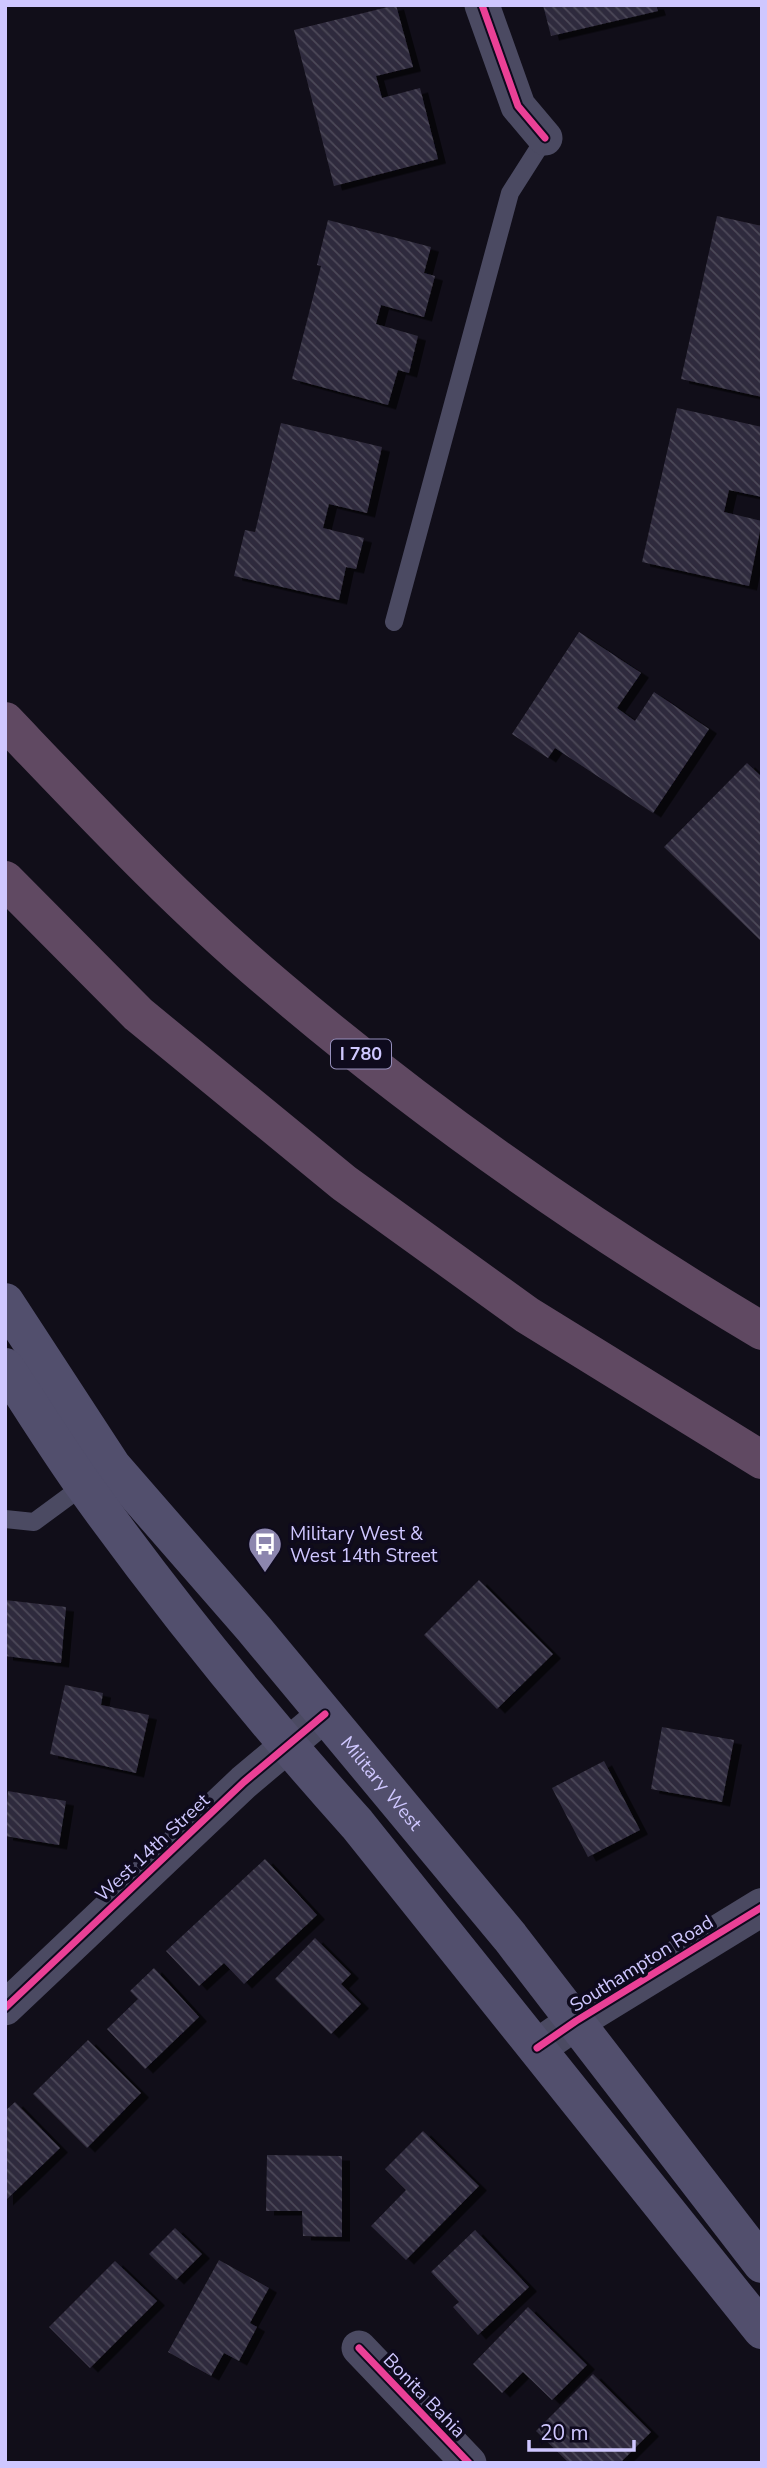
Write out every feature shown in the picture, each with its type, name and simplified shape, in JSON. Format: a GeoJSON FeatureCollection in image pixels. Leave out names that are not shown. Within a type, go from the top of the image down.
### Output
{"type":"FeatureCollection","features":[{"type":"Feature","properties":{"kind":"highway","name":"I 780"},"geometry":{"type":"LineString","coordinates":[[5,721],[135,857],[277,988],[418,1099],[553,1195],[762,1331]]}},
{"type":"Feature","properties":{"kind":"highway"},"geometry":{"type":"LineString","coordinates":[[5,880],[138,1014],[344,1183],[527,1315],[762,1460]]}},
{"type":"Feature","properties":{"kind":"main road","name":"Military West"},"geometry":{"type":"LineString","coordinates":[[5,1302],[154,1580],[287,1746],[357,1824],[762,2330]]}},
{"type":"Feature","properties":{"kind":"main road","name":"Military West"},"geometry":{"type":"LineString","coordinates":[[5,1367],[98,1476],[325,1714],[576,2021],[762,2264]]}},
{"type":"Feature","properties":{"kind":"street"},"geometry":{"type":"LineString","coordinates":[[482,5],[519,106],[545,138]]}},
{"type":"Feature","properties":{"kind":"street","name":"West 14th Street"},"geometry":{"type":"LineString","coordinates":[[5,2008],[171,1849],[325,1714]]}},
{"type":"Feature","properties":{"kind":"street","name":"Southampton Road"},"geometry":{"type":"LineString","coordinates":[[537,2048],[576,2021],[762,1907]]}},
{"type":"Feature","properties":{"kind":"street","name":"Bonita Bahia"},"geometry":{"type":"LineString","coordinates":[[359,2348],[469,2463]]}},
{"type":"Feature","properties":{"kind":"lane"},"geometry":{"type":"LineString","coordinates":[[394,622],[510,193],[545,138]]}},
{"type":"Feature","properties":{"kind":"lane"},"geometry":{"type":"LineString","coordinates":[[5,1519],[34,1522],[98,1476]]}},
{"type":"Feature","properties":{"kind":"building"},"geometry":{"type":"Polygon","coordinates":[[[396,5],[413,67],[376,76],[382,98],[420,88],[438,159],[334,186],[294,30],[396,5]]]}},
{"type":"Feature","properties":{"kind":"building"},"geometry":{"type":"Polygon","coordinates":[[[543,5],[656,5],[658,11],[551,36],[543,5]]]}},
{"type":"Feature","properties":{"kind":"building"},"geometry":{"type":"Polygon","coordinates":[[[717,216],[762,226],[762,397],[681,379],[717,216]]]}},
{"type":"Feature","properties":{"kind":"building"},"geometry":{"type":"Polygon","coordinates":[[[328,220],[431,247],[424,273],[435,276],[424,317],[381,305],[376,324],[418,336],[409,373],[398,370],[388,405],[292,379],[321,266],[317,265],[328,220]]]}},
{"type":"Feature","properties":{"kind":"building"},"geometry":{"type":"Polygon","coordinates":[[[677,408],[762,427],[762,497],[729,490],[724,512],[762,521],[749,586],[642,562],[677,408]]]}},
{"type":"Feature","properties":{"kind":"building"},"geometry":{"type":"Polygon","coordinates":[[[281,423],[382,447],[367,513],[329,504],[323,528],[364,538],[356,569],[346,567],[339,600],[234,576],[245,530],[255,532],[281,423]]]}},
{"type":"Feature","properties":{"kind":"building"},"geometry":{"type":"Polygon","coordinates":[[[579,632],[641,673],[617,708],[635,721],[654,692],[709,729],[653,813],[555,748],[548,758],[512,734],[579,632]]]}},
{"type":"Feature","properties":{"kind":"building"},"geometry":{"type":"Polygon","coordinates":[[[747,763],[762,777],[762,942],[664,847],[747,763]]]}},
{"type":"Feature","properties":{"kind":"building"},"geometry":{"type":"Polygon","coordinates":[[[479,1580],[553,1654],[497,1709],[424,1635],[479,1580]]]}},
{"type":"Feature","properties":{"kind":"building"},"geometry":{"type":"Polygon","coordinates":[[[5,1600],[66,1607],[61,1663],[5,1656],[5,1600]]]}},
{"type":"Feature","properties":{"kind":"building"},"geometry":{"type":"Polygon","coordinates":[[[65,1685],[103,1693],[101,1705],[149,1715],[136,1773],[50,1754],[65,1685]]]}},
{"type":"Feature","properties":{"kind":"building"},"geometry":{"type":"Polygon","coordinates":[[[662,1727],[734,1740],[722,1802],[651,1789],[662,1727]]]}},
{"type":"Feature","properties":{"kind":"building"},"geometry":{"type":"Polygon","coordinates":[[[604,1761],[640,1830],[588,1857],[552,1788],[604,1761]]]}},
{"type":"Feature","properties":{"kind":"building"},"geometry":{"type":"Polygon","coordinates":[[[8,1791],[66,1801],[59,1845],[5,1836],[8,1791]]]}},
{"type":"Feature","properties":{"kind":"building"},"geometry":{"type":"Polygon","coordinates":[[[265,1859],[317,1915],[244,1984],[224,1963],[199,1986],[166,1951],[265,1859]]]}},
{"type":"Feature","properties":{"kind":"building"},"geometry":{"type":"Polygon","coordinates":[[[315,1938],[351,1974],[341,1984],[361,2004],[331,2034],[275,1979],[315,1938]]]}},
{"type":"Feature","properties":{"kind":"building"},"geometry":{"type":"Polygon","coordinates":[[[154,1968],[199,2017],[145,2069],[107,2029],[138,1999],[130,1991],[154,1968]]]}},
{"type":"Feature","properties":{"kind":"building"},"geometry":{"type":"Polygon","coordinates":[[[88,2040],[141,2093],[87,2148],[33,2094],[88,2040]]]}},
{"type":"Feature","properties":{"kind":"building"},"geometry":{"type":"Polygon","coordinates":[[[15,2102],[60,2148],[5,2201],[5,2111],[15,2102]]]}},
{"type":"Feature","properties":{"kind":"building"},"geometry":{"type":"Polygon","coordinates":[[[423,2131],[479,2186],[406,2260],[371,2226],[406,2190],[385,2169],[423,2131]]]}},
{"type":"Feature","properties":{"kind":"building"},"geometry":{"type":"Polygon","coordinates":[[[267,2155],[342,2156],[342,2237],[303,2236],[302,2211],[266,2211],[267,2155]]]}},
{"type":"Feature","properties":{"kind":"building"},"geometry":{"type":"Polygon","coordinates":[[[175,2228],[202,2254],[176,2280],[149,2254],[175,2228]]]}},
{"type":"Feature","properties":{"kind":"building"},"geometry":{"type":"Polygon","coordinates":[[[475,2230],[529,2287],[478,2335],[453,2307],[459,2302],[431,2272],[475,2230]]]}},
{"type":"Feature","properties":{"kind":"building"},"geometry":{"type":"Polygon","coordinates":[[[219,2260],[269,2288],[250,2323],[257,2327],[239,2361],[224,2353],[211,2376],[168,2352],[219,2260]]]}},
{"type":"Feature","properties":{"kind":"building"},"geometry":{"type":"Polygon","coordinates":[[[115,2261],[157,2301],[90,2368],[49,2327],[115,2261]]]}},
{"type":"Feature","properties":{"kind":"building"},"geometry":{"type":"Polygon","coordinates":[[[528,2307],[587,2365],[552,2400],[523,2372],[502,2393],[473,2364],[528,2307]]]}},
{"type":"Feature","properties":{"kind":"building"},"geometry":{"type":"Polygon","coordinates":[[[593,2374],[651,2432],[620,2463],[569,2463],[536,2431],[593,2374]]]}},
{"type":"Feature","properties":{"kind":"cycle path"},"geometry":{"type":"LineString","coordinates":[[482,5],[518,106],[545,138]]}},
{"type":"Feature","properties":{"kind":"cycle path"},"geometry":{"type":"LineString","coordinates":[[5,2008],[244,1782],[325,1714]]}},
{"type":"Feature","properties":{"kind":"cycle path"},"geometry":{"type":"LineString","coordinates":[[537,2048],[576,2021],[762,1907]]}},
{"type":"Feature","properties":{"kind":"cycle path"},"geometry":{"type":"LineString","coordinates":[[359,2348],[469,2463]]}},
{"type":"Feature","properties":{"kind":"place","name":"Military West & West 14th Street"},"geometry":{"type":"Point","coordinates":[265,1574]}}]}
